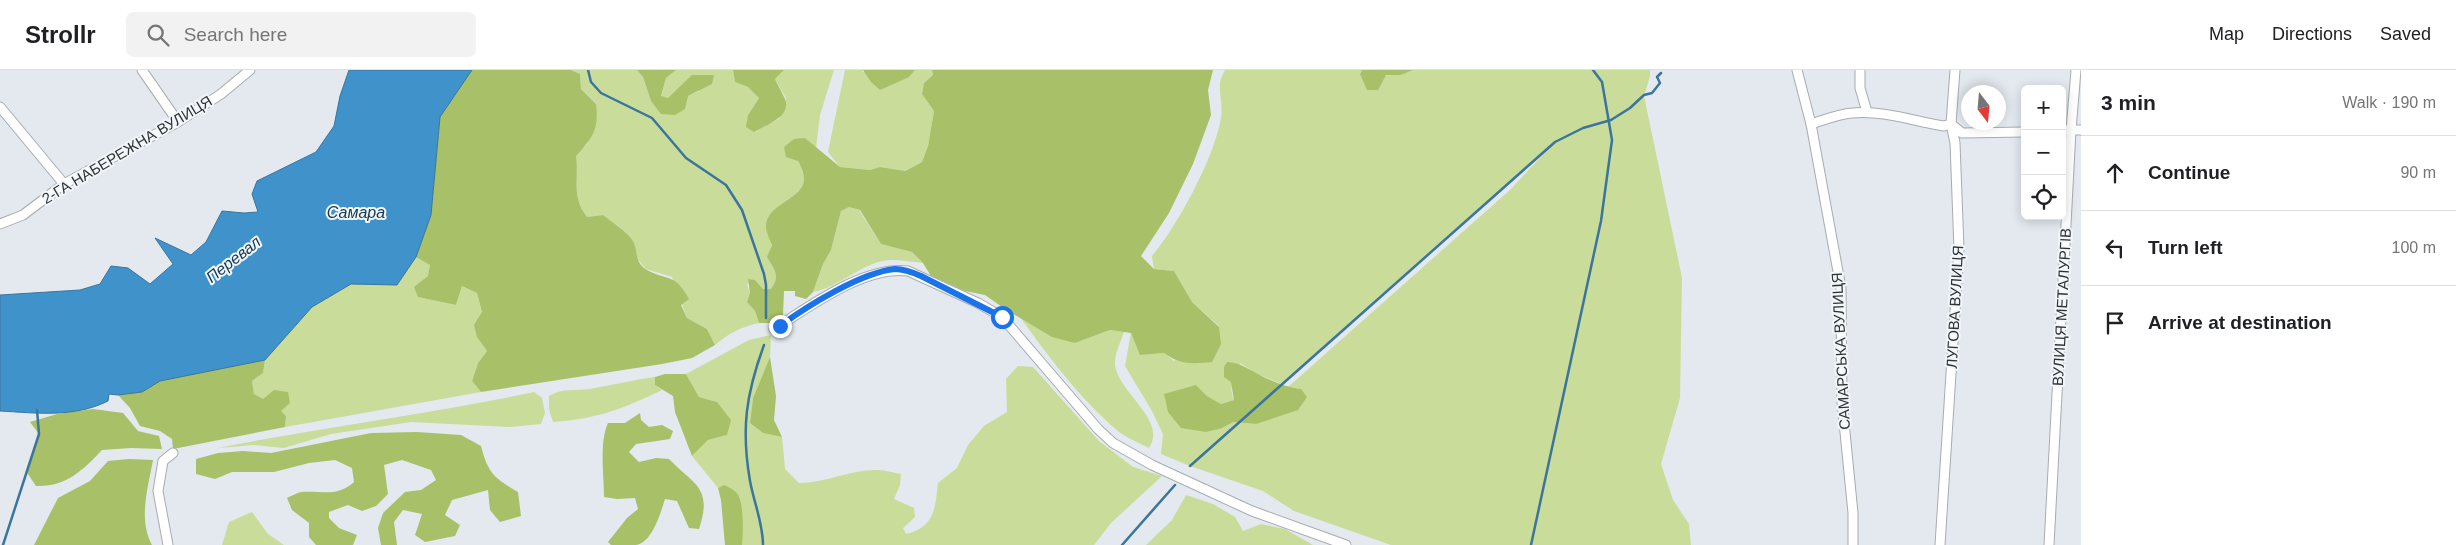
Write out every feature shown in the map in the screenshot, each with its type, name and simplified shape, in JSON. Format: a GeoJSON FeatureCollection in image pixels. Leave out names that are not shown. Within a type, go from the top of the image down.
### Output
{"type":"FeatureCollection","features":[{"type":"Feature","properties":{"kind":"street"},"geometry":{"type":"LineString","coordinates":[[142,70],[178,122]]}},
{"type":"Feature","properties":{"kind":"street","name":"2-ГА НАБЕРЕЖНА ВУЛИЦЯ"},"geometry":{"type":"LineString","coordinates":[[0,224],[23,215],[64,184],[178,122],[221,94],[250,70]]}},
{"type":"Feature","properties":{"kind":"street","name":"САМАРСЬКА ВУЛИЦЯ"},"geometry":{"type":"LineString","coordinates":[[1797,70],[1811,124],[1840,288],[1842,402],[1853,513],[1853,545]]}},
{"type":"Feature","properties":{"kind":"street"},"geometry":{"type":"LineString","coordinates":[[1860,70],[1860,88],[1867,112]]}},
{"type":"Feature","properties":{"kind":"street","name":"ЛУГОВА ВУЛИЦЯ"},"geometry":{"type":"LineString","coordinates":[[1940,545],[1959,249],[1955,143],[1951,124],[1955,70]]}},
{"type":"Feature","properties":{"kind":"street","name":"ВУЛИЦЯ МЕТАЛУРГІВ"},"geometry":{"type":"LineString","coordinates":[[2049,545],[2067,130],[2076,70]]}},
{"type":"Feature","properties":{"kind":"street"},"geometry":{"type":"LineString","coordinates":[[0,107],[64,184]]}},
{"type":"Feature","properties":{"kind":"street"},"geometry":{"type":"LineString","coordinates":[[1811,124],[1850,113],[1867,112],[1944,126],[1951,124],[1962,133],[2021,132]]}},
{"type":"Feature","properties":{"kind":"street"},"geometry":{"type":"LineString","coordinates":[[2067,130],[2081,130]]}},
{"type":"Feature","properties":{"kind":"street"},"geometry":{"type":"LineString","coordinates":[[774,329],[871,275],[896,269],[908,271],[1002,317],[1098,429],[1113,443],[1152,465],[1252,511],[1346,545]]}},
{"type":"Feature","properties":{"kind":"street"},"geometry":{"type":"LineString","coordinates":[[168,545],[158,490],[163,461],[173,453]]}},
{"type":"Feature","properties":{"kind":"green space"},"geometry":{"type":"Polygon","coordinates":[[[472,70],[571,70],[580,74],[581,89],[596,104],[597,113],[594,133],[576,156],[577,195],[582,210],[587,217],[603,215],[615,224],[632,239],[638,260],[643,267],[655,274],[675,281],[684,290],[689,299],[681,305],[687,318],[707,329],[715,345],[692,358],[481,392],[472,381],[478,363],[487,351],[477,337],[474,325],[482,312],[477,293],[462,286],[456,305],[418,297],[414,287],[428,276],[430,265],[416,257],[431,215],[440,117],[472,70]]]}},
{"type":"Feature","properties":{"kind":"green space"},"geometry":{"type":"Polygon","coordinates":[[[571,70],[637,70],[643,77],[651,101],[688,96],[700,91],[677,91],[668,98],[661,97],[666,78],[676,70],[733,70],[735,82],[748,87],[759,98],[748,115],[754,132],[779,119],[786,98],[775,79],[784,70],[834,70],[820,115],[816,148],[805,138],[798,161],[805,172],[803,185],[798,194],[783,204],[768,257],[776,273],[776,280],[771,289],[763,289],[755,280],[747,284],[750,293],[747,302],[755,311],[759,323],[736,331],[715,345],[707,329],[687,318],[672,277],[646,269],[635,256],[634,243],[617,225],[603,215],[587,217],[582,210],[577,195],[575,156],[588,143],[596,104],[581,89],[580,74],[571,70]]]}},
{"type":"Feature","properties":{"kind":"green space"},"geometry":{"type":"Polygon","coordinates":[[[637,70],[676,70],[666,78],[661,96],[668,98],[692,75],[714,75],[712,84],[688,96],[685,109],[675,115],[661,114],[651,101],[643,77],[637,70]]]}},
{"type":"Feature","properties":{"kind":"green space"},"geometry":{"type":"Polygon","coordinates":[[[733,70],[784,70],[775,79],[786,104],[782,115],[754,132],[746,127],[748,115],[759,98],[748,87],[735,82],[733,70]]]}},
{"type":"Feature","properties":{"kind":"green space"},"geometry":{"type":"Polygon","coordinates":[[[845,70],[863,70],[863,72],[909,77],[915,70],[932,70],[933,75],[924,83],[922,94],[934,111],[928,146],[922,162],[904,171],[880,167],[870,170],[840,167],[828,152],[845,70]]]}},
{"type":"Feature","properties":{"kind":"green space"},"geometry":{"type":"Polygon","coordinates":[[[863,70],[915,70],[909,77],[880,90],[871,82],[863,70]]]}},
{"type":"Feature","properties":{"kind":"green space"},"geometry":{"type":"Polygon","coordinates":[[[932,70],[1213,70],[1208,90],[1211,115],[1193,164],[1169,213],[1141,256],[1154,269],[1174,271],[1192,302],[1219,327],[1221,344],[1212,362],[1181,362],[1164,353],[1140,355],[1131,333],[1110,330],[1075,343],[1052,337],[985,295],[965,291],[931,276],[923,263],[912,252],[881,244],[860,210],[849,207],[841,211],[831,250],[823,264],[813,292],[806,299],[795,296],[795,291],[784,291],[783,315],[776,323],[759,323],[755,311],[747,302],[750,293],[748,279],[755,280],[763,289],[771,289],[774,284],[776,276],[767,257],[772,245],[766,229],[768,217],[774,210],[798,192],[803,184],[804,174],[798,161],[786,157],[784,147],[794,139],[805,138],[840,167],[870,170],[880,167],[905,171],[922,162],[928,146],[934,111],[922,94],[924,83],[933,75],[932,70]]]}},
{"type":"Feature","properties":{"kind":"green space"},"geometry":{"type":"Polygon","coordinates":[[[1225,70],[1362,70],[1360,74],[1387,75],[1407,73],[1413,70],[1650,70],[1644,96],[1682,278],[1680,398],[1661,464],[1673,500],[1689,524],[1691,545],[1391,545],[1294,511],[1263,491],[1161,454],[1163,434],[1152,411],[1125,366],[1131,333],[1141,355],[1164,353],[1174,361],[1219,326],[1192,302],[1174,271],[1154,269],[1152,256],[1183,210],[1210,155],[1221,117],[1220,84],[1225,70]],[[1549,148],[1282,384],[1257,374],[1240,363],[1232,386],[1234,400],[1221,404],[1207,396],[1196,385],[1222,428],[1232,422],[1256,424],[1301,389],[1288,387],[1510,190],[1549,148]]]}},
{"type":"Feature","properties":{"kind":"green space"},"geometry":{"type":"Polygon","coordinates":[[[1362,70],[1413,70],[1401,75],[1386,75],[1378,90],[1367,90],[1360,74],[1362,70]]]}},
{"type":"Feature","properties":{"kind":"green space"},"geometry":{"type":"Polygon","coordinates":[[[849,207],[859,210],[881,244],[912,252],[923,263],[896,260],[882,261],[872,264],[833,285],[813,292],[823,264],[831,250],[841,211],[849,207]]]}},
{"type":"Feature","properties":{"kind":"green space"},"geometry":{"type":"Polygon","coordinates":[[[416,257],[431,265],[418,297],[456,305],[462,286],[477,293],[482,312],[477,337],[487,351],[478,363],[472,381],[481,392],[285,427],[286,416],[254,394],[252,381],[263,373],[265,360],[312,307],[351,284],[397,285],[416,257]]]}},
{"type":"Feature","properties":{"kind":"green space"},"geometry":{"type":"Polygon","coordinates":[[[1020,317],[1075,343],[1110,330],[1124,332],[1115,358],[1117,373],[1147,416],[1152,427],[1153,437],[1149,448],[1118,431],[1104,419],[1054,362],[1020,317]]]}},
{"type":"Feature","properties":{"kind":"green space"},"geometry":{"type":"Polygon","coordinates":[[[771,335],[770,357],[753,398],[750,423],[763,433],[782,437],[785,469],[799,483],[819,481],[868,470],[881,470],[901,474],[900,485],[894,499],[914,508],[915,517],[903,528],[906,534],[923,527],[928,521],[936,501],[938,483],[957,468],[968,445],[984,426],[1007,412],[1006,379],[1018,366],[1033,367],[1099,441],[1133,467],[1162,476],[1111,523],[1094,545],[742,545],[741,515],[724,485],[718,488],[692,456],[708,440],[727,435],[717,402],[699,397],[686,374],[749,340],[771,335]]]}},
{"type":"Feature","properties":{"kind":"green space"},"geometry":{"type":"Polygon","coordinates":[[[770,357],[776,396],[774,420],[782,437],[763,433],[750,423],[753,398],[770,357]]]}},
{"type":"Feature","properties":{"kind":"green space"},"geometry":{"type":"Polygon","coordinates":[[[265,360],[263,373],[252,381],[254,394],[263,399],[274,390],[288,392],[290,403],[281,411],[286,416],[285,427],[173,449],[172,439],[160,431],[140,426],[130,408],[118,395],[142,392],[160,381],[265,360]]]}},
{"type":"Feature","properties":{"kind":"green space"},"geometry":{"type":"Polygon","coordinates":[[[1227,362],[1235,363],[1278,383],[1301,389],[1307,397],[1298,410],[1256,424],[1233,422],[1222,428],[1206,432],[1181,428],[1168,412],[1164,394],[1196,385],[1207,396],[1221,404],[1234,400],[1231,382],[1224,377],[1224,367],[1227,362]]]}},
{"type":"Feature","properties":{"kind":"green space"},"geometry":{"type":"Polygon","coordinates":[[[665,374],[686,374],[699,397],[717,402],[731,420],[727,435],[708,440],[692,456],[675,412],[673,396],[655,385],[655,377],[665,374]]]}},
{"type":"Feature","properties":{"kind":"green space"},"geometry":{"type":"Polygon","coordinates":[[[655,377],[655,385],[662,390],[635,403],[596,416],[553,422],[549,409],[549,396],[554,393],[590,389],[655,377]]]}},
{"type":"Feature","properties":{"kind":"green space"},"geometry":{"type":"Polygon","coordinates":[[[534,392],[542,398],[545,413],[541,424],[510,427],[411,422],[331,434],[284,448],[254,445],[218,448],[456,407],[534,392]]]}},
{"type":"Feature","properties":{"kind":"green space"},"geometry":{"type":"Polygon","coordinates":[[[93,409],[123,413],[138,431],[159,436],[162,449],[131,448],[102,450],[80,471],[65,481],[47,486],[36,486],[26,471],[39,434],[30,422],[57,414],[93,409]]]}},
{"type":"Feature","properties":{"kind":"green space"},"geometry":{"type":"Polygon","coordinates":[[[640,413],[641,420],[649,427],[662,425],[673,431],[670,439],[636,444],[629,452],[639,462],[656,458],[669,459],[699,488],[704,504],[703,515],[699,529],[689,528],[677,501],[665,499],[655,526],[647,539],[636,545],[611,545],[608,542],[627,518],[638,509],[635,498],[617,499],[604,497],[603,449],[605,431],[608,423],[625,423],[640,413]]]}},
{"type":"Feature","properties":{"kind":"green space"},"geometry":{"type":"Polygon","coordinates":[[[417,432],[461,435],[481,446],[486,463],[493,474],[518,492],[521,516],[500,522],[490,510],[488,490],[452,500],[445,515],[460,525],[455,536],[425,542],[415,535],[422,514],[403,510],[394,522],[397,545],[381,545],[378,528],[383,513],[405,492],[421,490],[436,480],[431,470],[402,460],[384,465],[388,494],[376,506],[362,511],[348,505],[329,512],[329,518],[339,528],[357,535],[353,545],[316,545],[309,537],[309,523],[292,510],[287,498],[301,492],[335,492],[341,490],[354,482],[352,468],[335,460],[309,463],[274,472],[232,472],[215,479],[196,474],[196,459],[218,453],[243,451],[271,453],[371,433],[417,432]]]}},
{"type":"Feature","properties":{"kind":"green space"},"geometry":{"type":"Polygon","coordinates":[[[129,459],[153,460],[145,503],[146,525],[152,545],[34,545],[58,498],[90,481],[108,461],[129,459]]]}},
{"type":"Feature","properties":{"kind":"green space"},"geometry":{"type":"Polygon","coordinates":[[[724,485],[733,489],[741,502],[743,521],[742,545],[725,545],[721,500],[718,488],[724,485]]]}},
{"type":"Feature","properties":{"kind":"green space"},"geometry":{"type":"Polygon","coordinates":[[[1186,495],[1213,504],[1235,517],[1243,531],[1261,524],[1285,529],[1313,545],[1146,545],[1172,520],[1186,495]]]}},
{"type":"Feature","properties":{"kind":"green space"},"geometry":{"type":"Polygon","coordinates":[[[252,512],[268,534],[284,545],[222,545],[229,522],[252,512]]]}},
{"type":"Feature","properties":{"kind":"water","name":"Самара"},"geometry":{"type":"Polygon","coordinates":[[[349,70],[472,70],[440,117],[431,215],[416,257],[397,285],[351,284],[312,307],[265,360],[160,381],[142,392],[118,395],[109,394],[108,401],[82,410],[55,413],[0,411],[0,295],[80,290],[100,284],[111,266],[128,268],[150,284],[173,264],[155,238],[191,255],[206,242],[222,211],[258,212],[252,194],[257,181],[316,152],[334,126],[340,96],[349,70]]]}},
{"type":"Feature","properties":{"kind":"waterway"},"geometry":{"type":"LineString","coordinates":[[588,70],[591,82],[601,93],[652,118],[686,158],[726,185],[742,210],[764,274],[766,318]]}},
{"type":"Feature","properties":{"kind":"waterway"},"geometry":{"type":"LineString","coordinates":[[1531,545],[1601,221],[1612,140],[1602,82],[1593,70]]}},
{"type":"Feature","properties":{"kind":"waterway"},"geometry":{"type":"LineString","coordinates":[[1190,466],[1555,142],[1583,128],[1611,120],[1630,108],[1644,95],[1652,93],[1660,83],[1657,77],[1661,73]]}},
{"type":"Feature","properties":{"kind":"waterway"},"geometry":{"type":"LineString","coordinates":[[763,545],[760,521],[747,462],[746,428],[749,396],[764,345]]}},
{"type":"Feature","properties":{"kind":"waterway"},"geometry":{"type":"LineString","coordinates":[[3,545],[39,434],[37,410]]}},
{"type":"Feature","properties":{"kind":"waterway"},"geometry":{"type":"LineString","coordinates":[[1122,545],[1175,485]]}},
{"type":"Feature","properties":{"kind":"route"},"geometry":{"type":"LineString","coordinates":[[780,326],[850,284],[883,271],[896,269],[921,276],[933,284],[978,303],[1002,317]]}},
{"type":"Feature","properties":{"kind":"water label","name":"Перевал"},"geometry":{"type":"Point","coordinates":[233,259]}}]}
